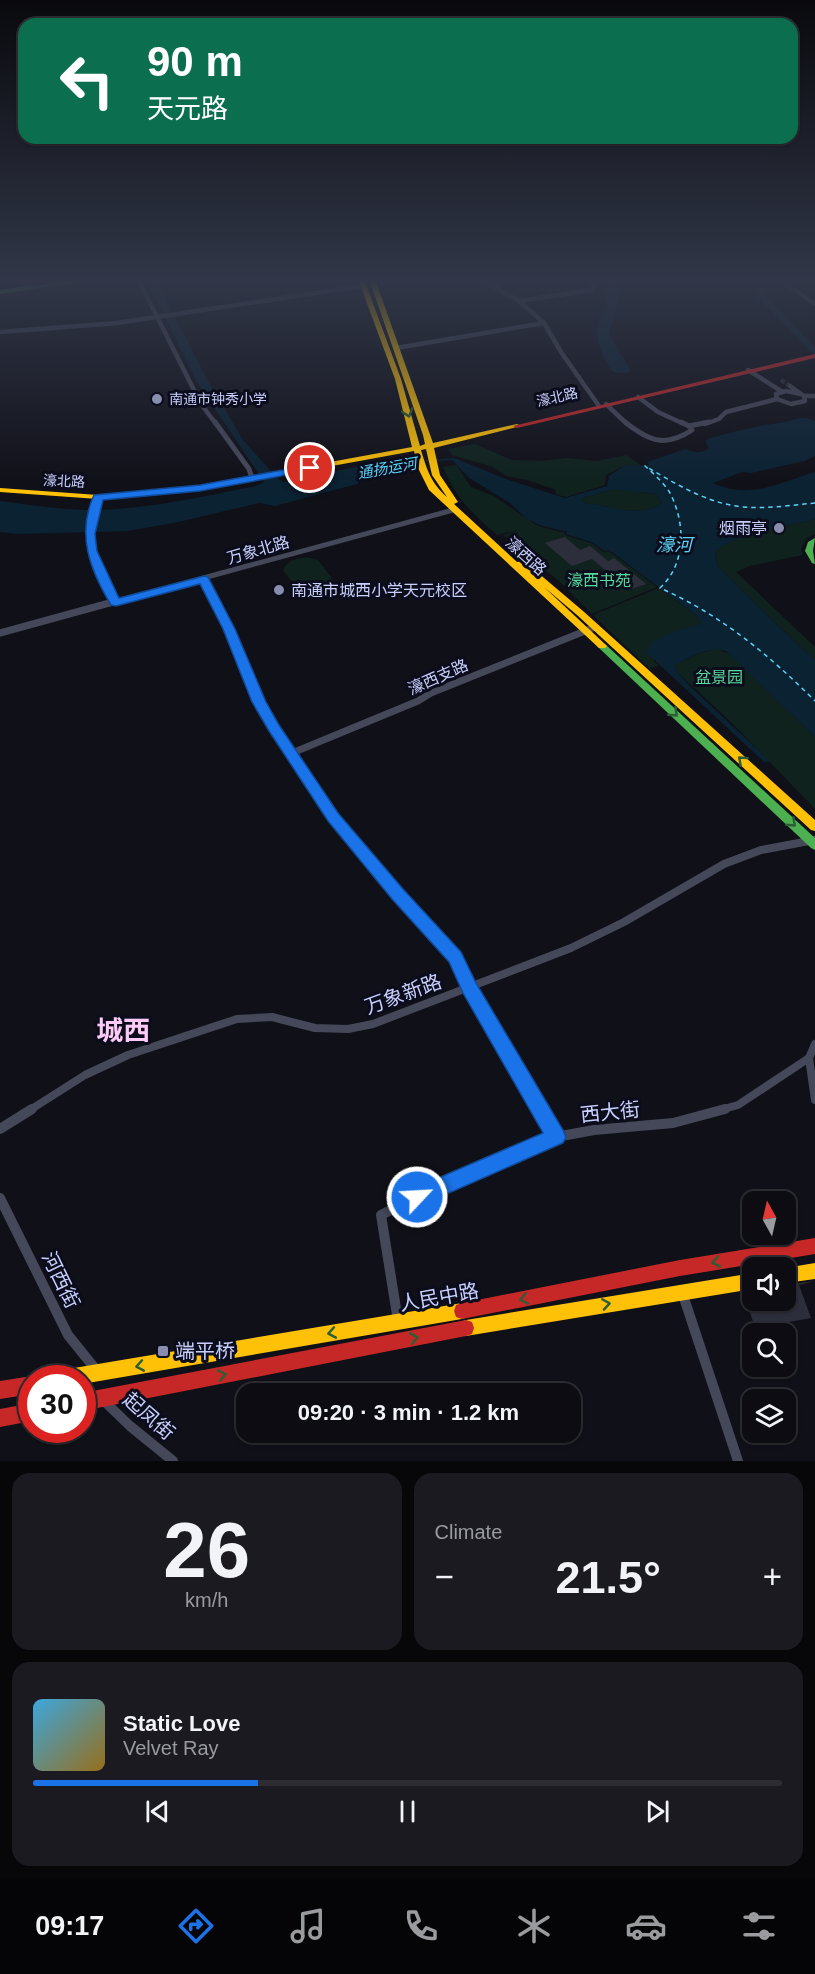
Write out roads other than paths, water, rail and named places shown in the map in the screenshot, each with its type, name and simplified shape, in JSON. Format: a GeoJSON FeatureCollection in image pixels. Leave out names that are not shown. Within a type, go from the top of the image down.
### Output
{"type":"FeatureCollection","features":[{"type":"Feature","properties":{"kind":"main road","name":"濠西路"},"geometry":{"type":"LineString","coordinates":[[387,347],[424,449],[435,468],[439,482],[453,502],[590,629],[814,845]]}},
{"type":"Feature","properties":{"kind":"main road","name":"濠西路"},"geometry":{"type":"LineString","coordinates":[[396,348],[424,449],[422,468],[432,489],[453,510],[815,827]]}},
{"type":"Feature","properties":{"kind":"main road","name":"濠北路"},"geometry":{"type":"LineString","coordinates":[[601,404],[813,354]]}},
{"type":"Feature","properties":{"kind":"main road","name":"濠北路"},"geometry":{"type":"LineString","coordinates":[[0,490],[97,502],[255,478],[424,449],[813,354]]}},
{"type":"Feature","properties":{"kind":"main road"},"geometry":{"type":"LineString","coordinates":[[815,541],[811,544],[809,551],[815,561]]}},
{"type":"Feature","properties":{"kind":"main road","name":"人民中路"},"geometry":{"type":"LineString","coordinates":[[98,1373],[398,1322],[680,1268],[815,1246]]}},
{"type":"Feature","properties":{"kind":"main road"},"geometry":{"type":"LineString","coordinates":[[796,1274],[815,1271]]}},
{"type":"Feature","properties":{"kind":"main road","name":"人民中路"},"geometry":{"type":"LineString","coordinates":[[96,1399],[486,1324],[742,1283]]}},
{"type":"Feature","properties":{"kind":"main road"},"geometry":{"type":"LineString","coordinates":[[0,1390],[18,1387]]}},
{"type":"Feature","properties":{"kind":"main road"},"geometry":{"type":"LineString","coordinates":[[0,1418],[18,1415]]}},
{"type":"Feature","properties":{"kind":"street"},"geometry":{"type":"LineString","coordinates":[[174,347],[201,404],[255,478]]}},
{"type":"Feature","properties":{"kind":"street"},"geometry":{"type":"LineString","coordinates":[[396,348],[401,347]]}},
{"type":"Feature","properties":{"kind":"street"},"geometry":{"type":"LineString","coordinates":[[558,347],[601,404],[643,436],[652,441],[672,440],[692,430],[689,426]]}},
{"type":"Feature","properties":{"kind":"street"},"geometry":{"type":"LineString","coordinates":[[748,370],[781,391],[815,396]]}},
{"type":"Feature","properties":{"kind":"street"},"geometry":{"type":"LineString","coordinates":[[638,397],[658,412],[689,426],[698,426],[719,419],[726,412],[777,399],[789,404],[799,404],[805,401],[803,395],[790,386]]}},
{"type":"Feature","properties":{"kind":"street"},"geometry":{"type":"LineString","coordinates":[[777,399],[776,394],[781,391]]}},
{"type":"Feature","properties":{"kind":"street"},"geometry":{"type":"LineString","coordinates":[[97,502],[90,534],[92,551],[116,602]]}},
{"type":"Feature","properties":{"kind":"street","name":"万象北路"},"geometry":{"type":"LineString","coordinates":[[0,633],[204,580],[453,510]]}},
{"type":"Feature","properties":{"kind":"street"},"geometry":{"type":"LineString","coordinates":[[204,580],[229,629],[259,702],[333,817],[397,894],[456,957],[470,988],[556,1137]]}},
{"type":"Feature","properties":{"kind":"street","name":"濠西支路"},"geometry":{"type":"LineString","coordinates":[[292,753],[418,701],[431,693],[590,629]]}},
{"type":"Feature","properties":{"kind":"street","name":"万象新路"},"geometry":{"type":"LineString","coordinates":[[0,1129],[85,1075],[128,1055],[237,1019],[272,1017],[315,1028],[348,1029],[373,1024],[571,948],[624,922],[724,864],[761,850],[814,845]]}},
{"type":"Feature","properties":{"kind":"street"},"geometry":{"type":"LineString","coordinates":[[815,1044],[809,1058],[815,1100]]}},
{"type":"Feature","properties":{"kind":"street","name":"西大街"},"geometry":{"type":"LineString","coordinates":[[398,1322],[381,1215],[435,1188],[556,1137],[594,1130],[673,1123],[738,1105],[809,1058]]}},
{"type":"Feature","properties":{"kind":"street","name":"河西街"},"geometry":{"type":"LineString","coordinates":[[0,1198],[68,1335],[98,1373]]}},
{"type":"Feature","properties":{"kind":"street"},"geometry":{"type":"LineString","coordinates":[[682,1292],[738,1461]]}},
{"type":"Feature","properties":{"kind":"street","name":"起凤街"},"geometry":{"type":"LineString","coordinates":[[101,1398],[130,1426],[173,1461]]}},
{"type":"Feature","properties":{"kind":"water","name":"濠河"},"geometry":{"type":"Polygon","coordinates":[[[180,347],[190,347],[243,440],[278,479],[284,482],[393,459],[401,462],[454,458],[506,479],[565,498],[607,486],[609,476],[624,466],[649,465],[647,462],[685,449],[694,452],[703,451],[709,448],[705,441],[710,438],[801,418],[815,421],[815,456],[804,461],[751,473],[742,472],[713,483],[726,488],[752,490],[815,472],[815,519],[747,536],[723,546],[715,553],[718,567],[815,659],[815,737],[726,651],[706,651],[675,665],[678,673],[693,689],[771,762],[764,762],[647,653],[649,647],[661,638],[701,624],[697,616],[609,550],[605,551],[591,542],[566,534],[567,532],[539,525],[526,518],[510,503],[469,478],[452,460],[414,462],[389,467],[366,476],[357,484],[275,506],[259,503],[174,523],[127,531],[19,534],[0,532],[0,501],[76,510],[120,509],[198,497],[256,486],[264,482],[197,382],[180,347]],[[613,489],[584,498],[582,501],[588,504],[640,511],[656,507],[662,502],[656,494],[613,489]]]}},
{"type":"Feature","properties":{"kind":"water"},"geometry":{"type":"Polygon","coordinates":[[[600,347],[617,347],[630,371],[613,372],[600,347]]]}},
{"type":"Feature","properties":{"kind":"water"},"geometry":{"type":"Polygon","coordinates":[[[806,347],[815,347],[815,356],[806,347]]]}},
{"type":"Feature","properties":{"kind":"tunnel"},"geometry":{"type":"LineString","coordinates":[[781,380],[790,386]]}},
{"type":"Feature","properties":{"kind":"place","name":"南通市钟秀小学"},"geometry":{"type":"Point","coordinates":[157,399]}},
{"type":"Feature","properties":{"kind":"place","name":"烟雨亭"},"geometry":{"type":"Point","coordinates":[779,528]}},
{"type":"Feature","properties":{"kind":"place","name":"南通市城西小学天元校区"},"geometry":{"type":"Point","coordinates":[279,590]}},
{"type":"Feature","properties":{"kind":"place","name":"端平桥"},"geometry":{"type":"Point","coordinates":[163,1351]}},
{"type":"Feature","properties":{"kind":"district","name":"城西"},"geometry":{"type":"Point","coordinates":[123,1031]}},
{"type":"Feature","properties":{"kind":"water label","name":"通扬运河"},"geometry":{"type":"Point","coordinates":[387,468]}},
{"type":"Feature","properties":{"kind":"park label","name":"濠西书苑"},"geometry":{"type":"Point","coordinates":[599,580]}},
{"type":"Feature","properties":{"kind":"park label","name":"盆景园"},"geometry":{"type":"Point","coordinates":[719,677]}}]}
